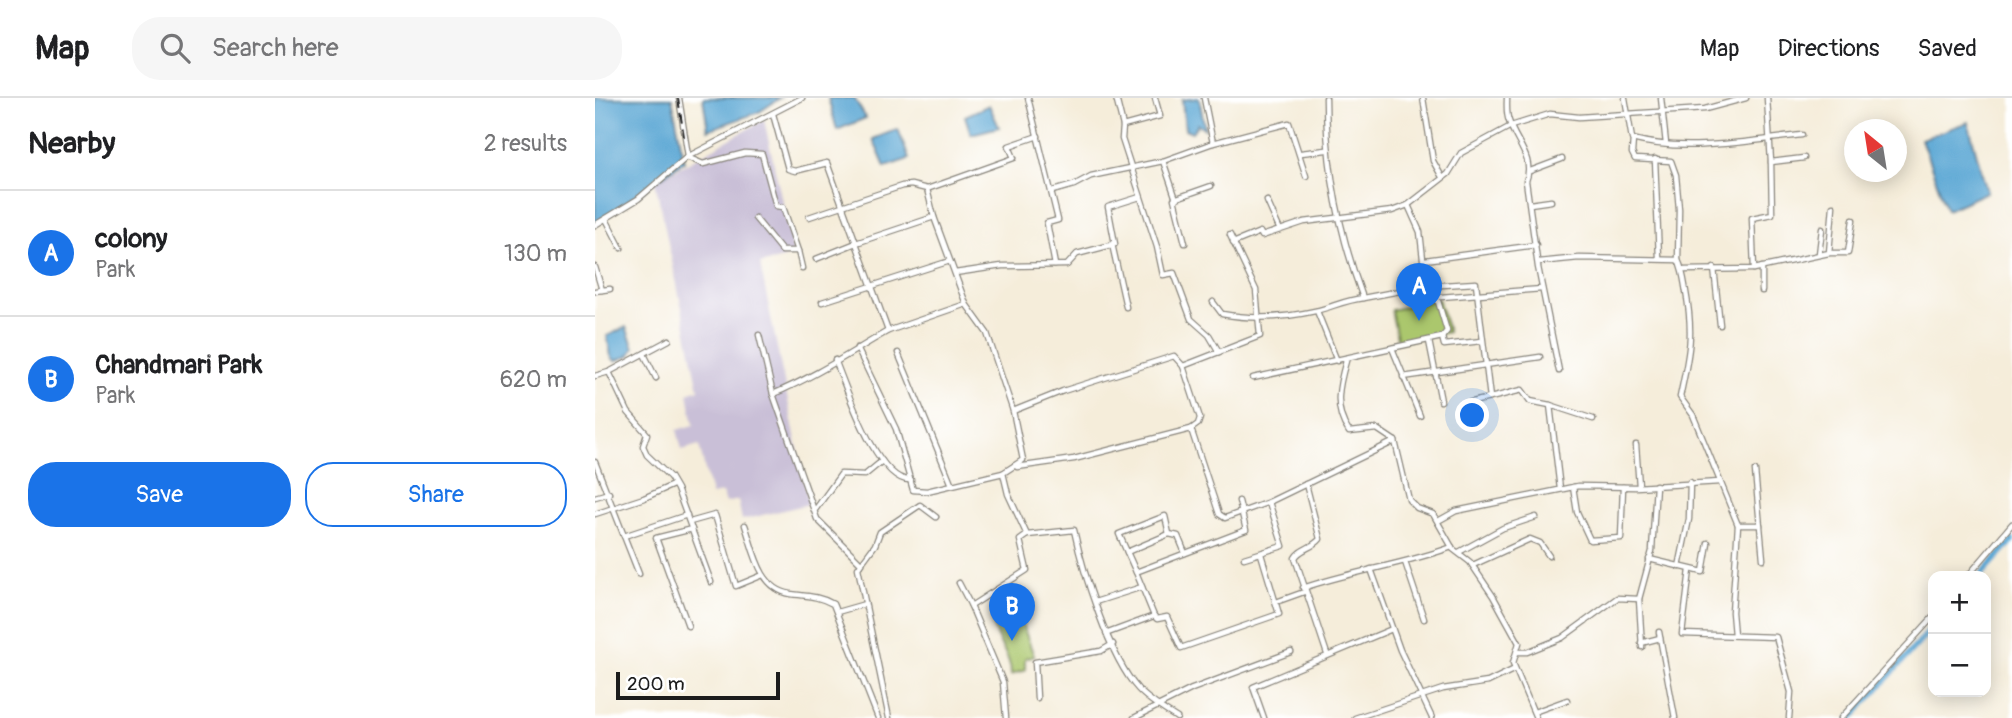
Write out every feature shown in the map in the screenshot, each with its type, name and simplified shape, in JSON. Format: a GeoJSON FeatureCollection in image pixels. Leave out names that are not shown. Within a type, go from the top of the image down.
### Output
{"type":"FeatureCollection","features":[{"type":"Feature","properties":{"kind":"street"},"geometry":{"type":"LineString","coordinates":[[680,98],[687,156]]}},
{"type":"Feature","properties":{"kind":"street"},"geometry":{"type":"LineString","coordinates":[[595,225],[638,199],[687,156],[802,98]]}},
{"type":"Feature","properties":{"kind":"street"},"geometry":{"type":"LineString","coordinates":[[1028,98],[1058,220],[1047,223],[1055,265]]}},
{"type":"Feature","properties":{"kind":"street"},"geometry":{"type":"LineString","coordinates":[[1116,98],[1123,125],[1122,139],[1133,166],[1163,275],[1174,272],[1191,319],[1209,335],[1219,352]]}},
{"type":"Feature","properties":{"kind":"street"},"geometry":{"type":"LineString","coordinates":[[1123,125],[1160,116],[1155,98]]}},
{"type":"Feature","properties":{"kind":"street"},"geometry":{"type":"LineString","coordinates":[[1204,98],[1213,143]]}},
{"type":"Feature","properties":{"kind":"street"},"geometry":{"type":"LineString","coordinates":[[1327,98],[1326,150],[1339,217],[1363,298]]}},
{"type":"Feature","properties":{"kind":"street"},"geometry":{"type":"LineString","coordinates":[[1423,98],[1433,162],[1442,177]]}},
{"type":"Feature","properties":{"kind":"street"},"geometry":{"type":"LineString","coordinates":[[1507,98],[1511,126],[1530,170],[1526,181],[1529,204],[1542,289],[1559,371]]}},
{"type":"Feature","properties":{"kind":"street"},"geometry":{"type":"LineString","coordinates":[[1625,98],[1635,159],[1671,161],[1676,175],[1678,260],[1683,270],[1692,325],[1692,346],[1680,397],[1693,415],[1738,525],[1732,612],[1734,635]]}},
{"type":"Feature","properties":{"kind":"street"},"geometry":{"type":"LineString","coordinates":[[1661,98],[1666,144]]}},
{"type":"Feature","properties":{"kind":"street"},"geometry":{"type":"LineString","coordinates":[[1233,243],[1279,229],[1339,217],[1392,211],[1408,205],[1456,165],[1461,153],[1511,126],[1550,114],[1579,117],[1705,109],[1747,98]]}},
{"type":"Feature","properties":{"kind":"street"},"geometry":{"type":"LineString","coordinates":[[1754,269],[1752,218],[1772,214],[1772,162],[1767,98]]}},
{"type":"Feature","properties":{"kind":"street"},"geometry":{"type":"LineString","coordinates":[[773,114],[788,169],[795,171],[827,163],[888,331]]}},
{"type":"Feature","properties":{"kind":"street"},"geometry":{"type":"LineString","coordinates":[[1053,191],[1074,185],[1091,176],[1163,161],[1213,143],[1289,123],[1301,153],[1306,176]]}},
{"type":"Feature","properties":{"kind":"street"},"geometry":{"type":"LineString","coordinates":[[1633,139],[1666,144],[1802,135]]}},
{"type":"Feature","properties":{"kind":"street"},"geometry":{"type":"LineString","coordinates":[[809,217],[911,185],[927,189],[1014,158],[1009,146],[1038,136]]}},
{"type":"Feature","properties":{"kind":"street"},"geometry":{"type":"LineString","coordinates":[[1301,153],[1326,150]]}},
{"type":"Feature","properties":{"kind":"street"},"geometry":{"type":"LineString","coordinates":[[687,156],[702,164],[745,153],[762,154],[776,206],[783,207],[802,268]]}},
{"type":"Feature","properties":{"kind":"street"},"geometry":{"type":"LineString","coordinates":[[1772,162],[1804,158]]}},
{"type":"Feature","properties":{"kind":"street"},"geometry":{"type":"LineString","coordinates":[[1530,170],[1562,159]]}},
{"type":"Feature","properties":{"kind":"street"},"geometry":{"type":"LineString","coordinates":[[1655,159],[1659,258]]}},
{"type":"Feature","properties":{"kind":"street"},"geometry":{"type":"LineString","coordinates":[[1163,161],[1176,199],[1185,243]]}},
{"type":"Feature","properties":{"kind":"street"},"geometry":{"type":"LineString","coordinates":[[1176,199],[1211,186]]}},
{"type":"Feature","properties":{"kind":"street"},"geometry":{"type":"LineString","coordinates":[[927,189],[934,218],[966,304],[987,333],[1013,411],[1023,460],[1017,467]]}},
{"type":"Feature","properties":{"kind":"street"},"geometry":{"type":"LineString","coordinates":[[954,273],[1002,266],[1067,265],[1077,254],[1115,244],[1108,208],[1140,197]]}},
{"type":"Feature","properties":{"kind":"street"},"geometry":{"type":"LineString","coordinates":[[1266,201],[1279,229]]}},
{"type":"Feature","properties":{"kind":"street"},"geometry":{"type":"LineString","coordinates":[[1529,204],[1551,201]]}},
{"type":"Feature","properties":{"kind":"street"},"geometry":{"type":"LineString","coordinates":[[1408,205],[1420,232],[1428,298],[1542,289]]}},
{"type":"Feature","properties":{"kind":"street"},"geometry":{"type":"LineString","coordinates":[[1829,253],[1833,206]]}},
{"type":"Feature","properties":{"kind":"street"},"geometry":{"type":"LineString","coordinates":[[755,218],[782,251],[798,251]]}},
{"type":"Feature","properties":{"kind":"street"},"geometry":{"type":"LineString","coordinates":[[816,259],[934,218]]}},
{"type":"Feature","properties":{"kind":"street"},"geometry":{"type":"LineString","coordinates":[[606,219],[621,248]]}},
{"type":"Feature","properties":{"kind":"street"},"geometry":{"type":"LineString","coordinates":[[1683,270],[1754,269],[1810,259],[1811,255],[1848,253],[1853,219]]}},
{"type":"Feature","properties":{"kind":"street"},"geometry":{"type":"LineString","coordinates":[[1819,254],[1822,229]]}},
{"type":"Feature","properties":{"kind":"street"},"geometry":{"type":"LineString","coordinates":[[1183,366],[1260,336],[1257,290],[1230,235]]}},
{"type":"Feature","properties":{"kind":"street"},"geometry":{"type":"LineString","coordinates":[[1112,244],[1126,307]]}},
{"type":"Feature","properties":{"kind":"street"},"geometry":{"type":"LineString","coordinates":[[1425,260],[1536,245]]}},
{"type":"Feature","properties":{"kind":"street"},"geometry":{"type":"LineString","coordinates":[[1539,262],[1579,258],[1678,260]]}},
{"type":"Feature","properties":{"kind":"street"},"geometry":{"type":"LineString","coordinates":[[822,302],[950,261]]}},
{"type":"Feature","properties":{"kind":"street"},"geometry":{"type":"LineString","coordinates":[[595,267],[602,290]]}},
{"type":"Feature","properties":{"kind":"street"},"geometry":{"type":"LineString","coordinates":[[1762,267],[1762,291]]}},
{"type":"Feature","properties":{"kind":"street"},"geometry":{"type":"LineString","coordinates":[[1714,268],[1720,325]]}},
{"type":"Feature","properties":{"kind":"street"},"geometry":{"type":"LineString","coordinates":[[1213,302],[1222,314],[1259,319],[1317,310],[1340,301],[1426,286],[1476,283],[1490,398]]}},
{"type":"Feature","properties":{"kind":"street"},"geometry":{"type":"LineString","coordinates":[[595,291],[610,289]]}},
{"type":"Feature","properties":{"kind":"street"},"geometry":{"type":"LineString","coordinates":[[1252,378],[1346,360],[1442,337],[1447,331],[1437,298]]}},
{"type":"Feature","properties":{"kind":"street"},"geometry":{"type":"LineString","coordinates":[[773,394],[811,378],[835,360],[888,331],[966,304]]}},
{"type":"Feature","properties":{"kind":"street"},"geometry":{"type":"LineString","coordinates":[[1317,310],[1337,361]]}},
{"type":"Feature","properties":{"kind":"street"},"geometry":{"type":"LineString","coordinates":[[759,335],[773,394],[817,519],[862,564]]}},
{"type":"Feature","properties":{"kind":"street"},"geometry":{"type":"LineString","coordinates":[[1442,337],[1444,345],[1482,341]]}},
{"type":"Feature","properties":{"kind":"street"},"geometry":{"type":"LineString","coordinates":[[595,376],[609,372],[669,340]]}},
{"type":"Feature","properties":{"kind":"street"},"geometry":{"type":"LineString","coordinates":[[1429,341],[1441,401]]}},
{"type":"Feature","properties":{"kind":"street"},"geometry":{"type":"LineString","coordinates":[[857,348],[896,429],[913,490],[927,491],[1017,467],[1074,459],[1191,429],[1198,424],[1200,418],[1183,366],[1174,356],[1013,411]]}},
{"type":"Feature","properties":{"kind":"street"},"geometry":{"type":"LineString","coordinates":[[1392,348],[1420,416]]}},
{"type":"Feature","properties":{"kind":"street"},"geometry":{"type":"LineString","coordinates":[[898,353],[952,485]]}},
{"type":"Feature","properties":{"kind":"street"},"geometry":{"type":"LineString","coordinates":[[644,354],[656,378]]}},
{"type":"Feature","properties":{"kind":"street"},"geometry":{"type":"LineString","coordinates":[[1403,377],[1436,370],[1540,357]]}},
{"type":"Feature","properties":{"kind":"street"},"geometry":{"type":"LineString","coordinates":[[835,360],[865,431],[882,461],[904,481],[911,480]]}},
{"type":"Feature","properties":{"kind":"street"},"geometry":{"type":"LineString","coordinates":[[1346,360],[1337,394],[1349,432],[1377,429],[1395,441],[1409,500],[1417,508],[1430,512],[1438,521],[1452,547],[1473,566],[1509,624],[1518,643],[1515,669],[1535,715],[1567,700]]}},
{"type":"Feature","properties":{"kind":"street"},"geometry":{"type":"LineString","coordinates":[[609,372],[628,412],[647,434],[643,446],[647,455],[670,477],[687,514],[711,582]]}},
{"type":"Feature","properties":{"kind":"street"},"geometry":{"type":"LineString","coordinates":[[1463,404],[1523,390],[1529,401],[1593,419]]}},
{"type":"Feature","properties":{"kind":"street"},"geometry":{"type":"LineString","coordinates":[[1550,405],[1560,489]]}},
{"type":"Feature","properties":{"kind":"street"},"geometry":{"type":"LineString","coordinates":[[1191,429],[1219,514],[1225,518],[1269,502],[1395,441]]}},
{"type":"Feature","properties":{"kind":"street"},"geometry":{"type":"LineString","coordinates":[[1636,445],[1639,486]]}},
{"type":"Feature","properties":{"kind":"street"},"geometry":{"type":"LineString","coordinates":[[814,510],[841,474],[865,475],[882,461]]}},
{"type":"Feature","properties":{"kind":"street"},"geometry":{"type":"LineString","coordinates":[[595,462],[639,573]]}},
{"type":"Feature","properties":{"kind":"street"},"geometry":{"type":"LineString","coordinates":[[1755,471],[1763,559]]}},
{"type":"Feature","properties":{"kind":"street"},"geometry":{"type":"LineString","coordinates":[[1003,472],[1009,495],[1027,535]]}},
{"type":"Feature","properties":{"kind":"street"},"geometry":{"type":"LineString","coordinates":[[1679,567],[1689,519],[1690,482]]}},
{"type":"Feature","properties":{"kind":"street"},"geometry":{"type":"LineString","coordinates":[[1438,521],[1456,511],[1573,487],[1597,484],[1623,487],[1720,482]]}},
{"type":"Feature","properties":{"kind":"street"},"geometry":{"type":"LineString","coordinates":[[1306,484],[1320,537],[1314,546],[1296,555],[1304,590],[1327,654]]}},
{"type":"Feature","properties":{"kind":"street"},"geometry":{"type":"LineString","coordinates":[[595,514],[673,485]]}},
{"type":"Feature","properties":{"kind":"street"},"geometry":{"type":"LineString","coordinates":[[1656,485],[1649,559],[1639,599],[1642,645],[1660,635],[1675,718]]}},
{"type":"Feature","properties":{"kind":"street"},"geometry":{"type":"LineString","coordinates":[[1573,487],[1577,512],[1590,540],[1621,538],[1623,487]]}},
{"type":"Feature","properties":{"kind":"street"},"geometry":{"type":"LineString","coordinates":[[595,497],[609,493]]}},
{"type":"Feature","properties":{"kind":"street"},"geometry":{"type":"LineString","coordinates":[[1136,572],[1245,530],[1239,501]]}},
{"type":"Feature","properties":{"kind":"street"},"geometry":{"type":"LineString","coordinates":[[1244,558],[1283,546],[1269,502]]}},
{"type":"Feature","properties":{"kind":"street"},"geometry":{"type":"LineString","coordinates":[[889,718],[858,568],[880,532],[921,505],[936,517]]}},
{"type":"Feature","properties":{"kind":"street"},"geometry":{"type":"LineString","coordinates":[[624,536],[687,514]]}},
{"type":"Feature","properties":{"kind":"street"},"geometry":{"type":"LineString","coordinates":[[690,522],[715,515],[736,586],[763,575]]}},
{"type":"Feature","properties":{"kind":"street"},"geometry":{"type":"LineString","coordinates":[[1169,534],[1165,516],[1119,534],[1154,616],[1157,619],[1167,617],[1179,646],[1184,648],[1279,614],[1261,554]]}},
{"type":"Feature","properties":{"kind":"street"},"geometry":{"type":"LineString","coordinates":[[1459,552],[1503,528],[1535,517]]}},
{"type":"Feature","properties":{"kind":"street"},"geometry":{"type":"LineString","coordinates":[[1972,571],[2012,524]]}},
{"type":"Feature","properties":{"kind":"street"},"geometry":{"type":"LineString","coordinates":[[745,525],[763,575],[773,588],[820,597],[833,604],[878,718]]}},
{"type":"Feature","properties":{"kind":"street"},"geometry":{"type":"LineString","coordinates":[[1738,525],[1760,525]]}},
{"type":"Feature","properties":{"kind":"street"},"geometry":{"type":"LineString","coordinates":[[688,626],[656,538],[692,530]]}},
{"type":"Feature","properties":{"kind":"street"},"geometry":{"type":"LineString","coordinates":[[971,606],[1027,570],[1020,540],[1027,535],[1074,530],[1085,579],[1113,644],[1137,689],[1177,718]]}},
{"type":"Feature","properties":{"kind":"street"},"geometry":{"type":"LineString","coordinates":[[1127,552],[1169,534],[1178,536],[1185,553]]}},
{"type":"Feature","properties":{"kind":"street"},"geometry":{"type":"LineString","coordinates":[[1473,566],[1530,539],[1540,543],[1549,556]]}},
{"type":"Feature","properties":{"kind":"street"},"geometry":{"type":"LineString","coordinates":[[1649,559],[1703,572],[1707,543]]}},
{"type":"Feature","properties":{"kind":"street"},"geometry":{"type":"LineString","coordinates":[[1276,602],[1346,573],[1405,562],[1452,547]]}},
{"type":"Feature","properties":{"kind":"street"},"geometry":{"type":"LineString","coordinates":[[1405,562],[1424,618]]}},
{"type":"Feature","properties":{"kind":"street"},"geometry":{"type":"LineString","coordinates":[[1371,569],[1392,629],[1420,697],[1432,718]]}},
{"type":"Feature","properties":{"kind":"street"},"geometry":{"type":"LineString","coordinates":[[1690,570],[1682,634],[1776,637],[1791,692],[1789,718]]}},
{"type":"Feature","properties":{"kind":"street"},"geometry":{"type":"LineString","coordinates":[[958,583],[971,606],[1003,682],[1006,718]]}},
{"type":"Feature","properties":{"kind":"street"},"geometry":{"type":"LineString","coordinates":[[1095,601],[1142,587]]}},
{"type":"Feature","properties":{"kind":"street"},"geometry":{"type":"LineString","coordinates":[[1518,652],[1527,652],[1562,638],[1617,598],[1639,599]]}},
{"type":"Feature","properties":{"kind":"street"},"geometry":{"type":"LineString","coordinates":[[837,612],[865,604]]}},
{"type":"Feature","properties":{"kind":"street"},"geometry":{"type":"LineString","coordinates":[[1108,633],[1154,616]]}},
{"type":"Feature","properties":{"kind":"street"},"geometry":{"type":"LineString","coordinates":[[1841,718],[1928,622]]}},
{"type":"Feature","properties":{"kind":"street"},"geometry":{"type":"LineString","coordinates":[[1264,718],[1253,687],[1392,629]]}},
{"type":"Feature","properties":{"kind":"street"},"geometry":{"type":"LineString","coordinates":[[1037,698],[1035,662],[1101,651],[1113,644]]}},
{"type":"Feature","properties":{"kind":"street"},"geometry":{"type":"LineString","coordinates":[[1134,718],[1192,689],[1291,652]]}},
{"type":"Feature","properties":{"kind":"street"},"geometry":{"type":"LineString","coordinates":[[1355,718],[1443,689],[1488,682],[1515,669]]}},
{"type":"Feature","properties":{"kind":"shaded area"},"geometry":{"type":"Polygon","coordinates":[[[764,120],[794,255],[760,264],[809,504],[742,520],[738,500],[726,503],[722,493],[711,495],[699,445],[682,450],[677,430],[694,425],[688,393],[699,389],[655,181],[764,120]]]}},
{"type":"Feature","properties":{"kind":"green space"},"geometry":{"type":"Polygon","coordinates":[[[1438,299],[1448,332],[1398,342],[1391,310],[1438,299]]]}},
{"type":"Feature","properties":{"kind":"green space"},"geometry":{"type":"Polygon","coordinates":[[[993,609],[1018,612],[1034,656],[1025,658],[1025,670],[1011,675],[1008,659],[994,628],[993,609]]]}},
{"type":"Feature","properties":{"kind":"water"},"geometry":{"type":"Polygon","coordinates":[[[595,98],[672,98],[684,161],[595,224],[595,98]]]}},
{"type":"Feature","properties":{"kind":"water"},"geometry":{"type":"Polygon","coordinates":[[[703,98],[780,98],[759,112],[708,130],[703,98]]]}},
{"type":"Feature","properties":{"kind":"water"},"geometry":{"type":"Polygon","coordinates":[[[828,98],[854,98],[866,118],[837,130],[828,98]]]}},
{"type":"Feature","properties":{"kind":"water"},"geometry":{"type":"Polygon","coordinates":[[[1199,98],[1205,129],[1198,124],[1192,132],[1185,129],[1182,100],[1199,98]]]}},
{"type":"Feature","properties":{"kind":"water"},"geometry":{"type":"Polygon","coordinates":[[[989,105],[999,127],[971,134],[965,116],[989,105]]]}},
{"type":"Feature","properties":{"kind":"water"},"geometry":{"type":"Polygon","coordinates":[[[1968,122],[1987,192],[1947,210],[1921,139],[1968,122]]]}},
{"type":"Feature","properties":{"kind":"water"},"geometry":{"type":"Polygon","coordinates":[[[898,129],[909,159],[885,167],[873,139],[898,129]]]}},
{"type":"Feature","properties":{"kind":"water"},"geometry":{"type":"Polygon","coordinates":[[[626,327],[634,348],[629,356],[615,361],[611,356],[607,336],[626,327]]]}},
{"type":"Feature","properties":{"kind":"waterway"},"geometry":{"type":"LineString","coordinates":[[1985,571],[2012,541]]}},
{"type":"Feature","properties":{"kind":"waterway"},"geometry":{"type":"LineString","coordinates":[[1851,718],[1928,633]]}},
{"type":"Feature","properties":{"kind":"railway"},"geometry":{"type":"LineString","coordinates":[[678,98],[684,137]]}},
{"type":"Feature","properties":{"kind":"place","name":"colony"},"geometry":{"type":"Point","coordinates":[1419,321]}},
{"type":"Feature","properties":{"kind":"place","name":"Chandmari Park"},"geometry":{"type":"Point","coordinates":[1012,641]}}]}
